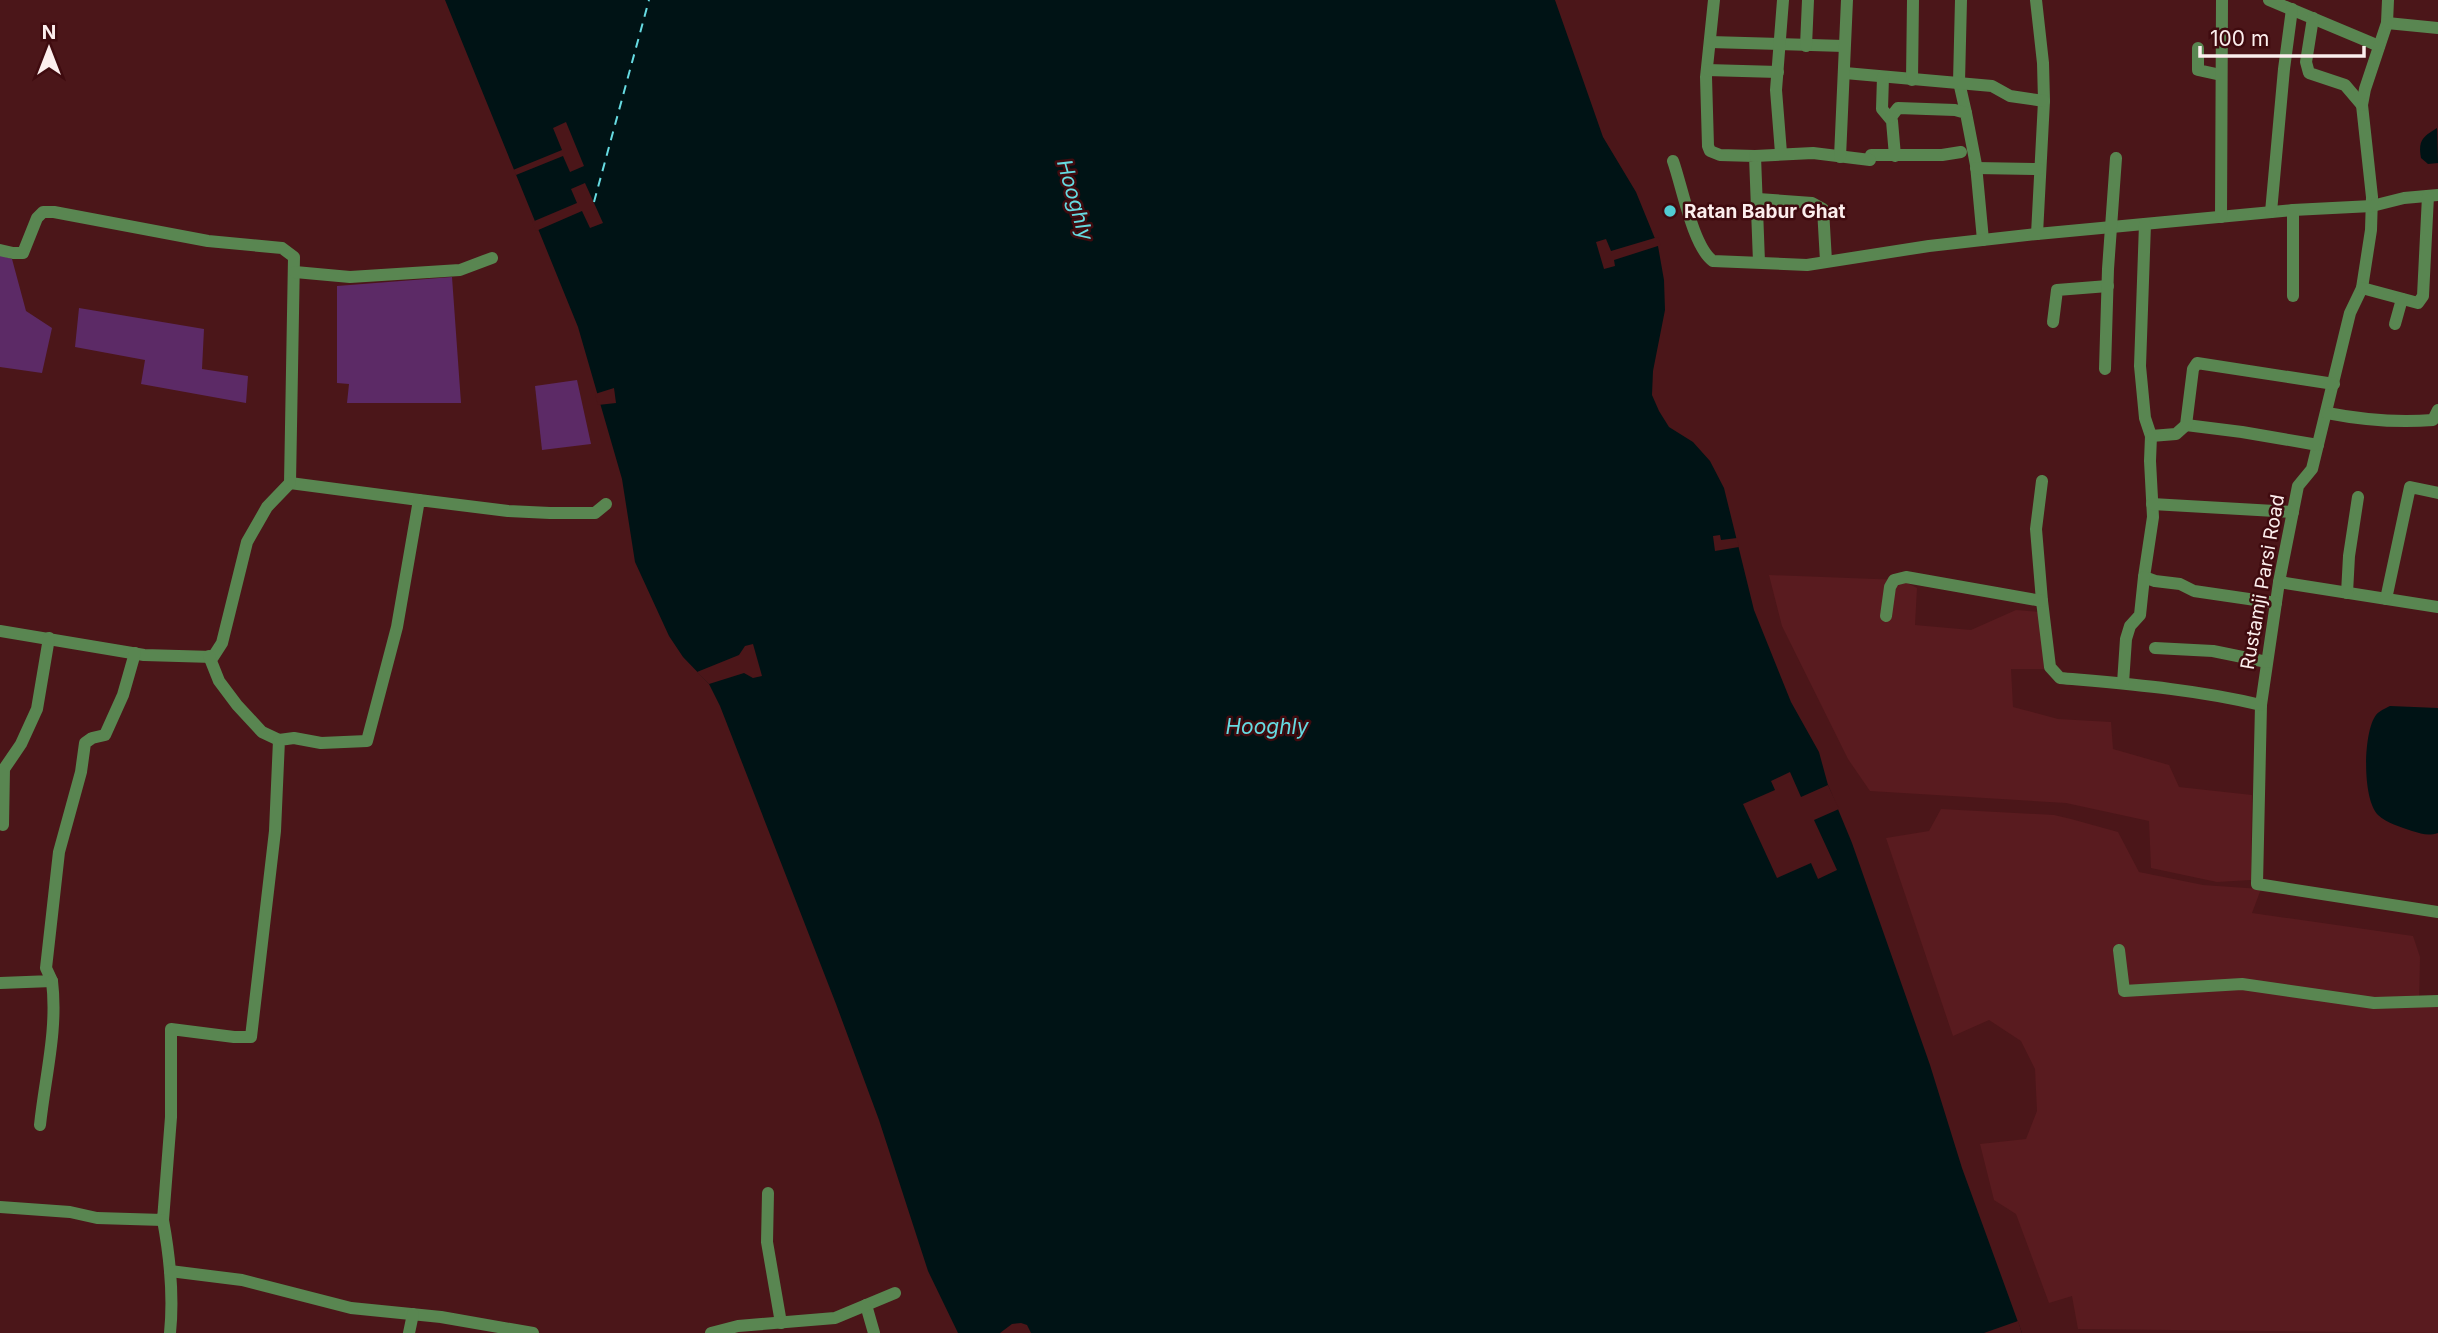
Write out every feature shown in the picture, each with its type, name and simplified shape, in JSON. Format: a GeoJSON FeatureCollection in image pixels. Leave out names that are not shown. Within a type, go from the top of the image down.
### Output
{"type":"FeatureCollection","features":[{"type":"Feature","properties":{"kind":"street"},"geometry":{"type":"LineString","coordinates":[[1714,0],[1706,77],[1710,151],[1720,155],[1813,153],[1840,157],[1961,152]]}},
{"type":"Feature","properties":{"kind":"street"},"geometry":{"type":"LineString","coordinates":[[1781,153],[1776,90],[1783,0]]}},
{"type":"Feature","properties":{"kind":"street"},"geometry":{"type":"LineString","coordinates":[[1806,46],[1808,0]]}},
{"type":"Feature","properties":{"kind":"street"},"geometry":{"type":"LineString","coordinates":[[1840,157],[1847,0]]}},
{"type":"Feature","properties":{"kind":"street"},"geometry":{"type":"LineString","coordinates":[[1912,80],[1913,0]]}},
{"type":"Feature","properties":{"kind":"street"},"geometry":{"type":"LineString","coordinates":[[1962,0],[1959,82],[1976,168],[1983,240]]}},
{"type":"Feature","properties":{"kind":"street"},"geometry":{"type":"LineString","coordinates":[[2036,0],[2044,101],[2037,233]]}},
{"type":"Feature","properties":{"kind":"street"},"geometry":{"type":"LineString","coordinates":[[2221,0],[2221,217]]}},
{"type":"Feature","properties":{"kind":"street"},"geometry":{"type":"LineString","coordinates":[[2269,0],[2379,46]]}},
{"type":"Feature","properties":{"kind":"street","name":"Rustamji Parsi Road"},"geometry":{"type":"LineString","coordinates":[[2388,0],[2387,23],[2365,89],[2363,110],[2372,206],[2362,288],[2350,313],[2312,469],[2298,486],[2267,662],[2261,705],[2256,884],[2438,912]]}},
{"type":"Feature","properties":{"kind":"street"},"geometry":{"type":"LineString","coordinates":[[2271,212],[2292,9]]}},
{"type":"Feature","properties":{"kind":"street"},"geometry":{"type":"LineString","coordinates":[[2313,18],[2306,62],[2309,73],[2346,85],[2363,110]]}},
{"type":"Feature","properties":{"kind":"street"},"geometry":{"type":"LineString","coordinates":[[2387,23],[2438,28]]}},
{"type":"Feature","properties":{"kind":"street"},"geometry":{"type":"LineString","coordinates":[[1710,42],[1844,46]]}},
{"type":"Feature","properties":{"kind":"street"},"geometry":{"type":"LineString","coordinates":[[2198,48],[2198,70],[2221,75]]}},
{"type":"Feature","properties":{"kind":"street"},"geometry":{"type":"LineString","coordinates":[[1707,70],[1778,72]]}},
{"type":"Feature","properties":{"kind":"street"},"geometry":{"type":"LineString","coordinates":[[1845,73],[1992,86],[2010,96],[2044,101]]}},
{"type":"Feature","properties":{"kind":"street"},"geometry":{"type":"LineString","coordinates":[[1883,77],[1882,109],[1891,117],[1895,156]]}},
{"type":"Feature","properties":{"kind":"street"},"geometry":{"type":"LineString","coordinates":[[1891,117],[1898,108],[1955,110],[1966,113]]}},
{"type":"Feature","properties":{"kind":"street"},"geometry":{"type":"LineString","coordinates":[[1755,156],[1759,262]]}},
{"type":"Feature","properties":{"kind":"street"},"geometry":{"type":"LineString","coordinates":[[2105,369],[2116,158]]}},
{"type":"Feature","properties":{"kind":"street"},"geometry":{"type":"LineString","coordinates":[[1673,161],[1695,231],[1705,256],[1713,261],[1807,265],[2037,233],[2271,212],[2372,206],[2404,198],[2433,196],[2423,296],[2418,303],[2362,288]]}},
{"type":"Feature","properties":{"kind":"street"},"geometry":{"type":"LineString","coordinates":[[1976,168],[2039,169]]}},
{"type":"Feature","properties":{"kind":"street"},"geometry":{"type":"LineString","coordinates":[[1758,199],[1812,203],[1823,209],[1826,261]]}},
{"type":"Feature","properties":{"kind":"street"},"geometry":{"type":"LineString","coordinates":[[2293,211],[2293,296]]}},
{"type":"Feature","properties":{"kind":"street"},"geometry":{"type":"LineString","coordinates":[[0,250],[23,253],[37,218],[43,212],[54,212],[208,241],[282,248],[293,257],[295,272],[292,304],[290,483],[267,507],[247,542],[222,643],[213,657],[135,653],[0,631]]}},
{"type":"Feature","properties":{"kind":"street"},"geometry":{"type":"LineString","coordinates":[[2123,684],[2126,639],[2130,626],[2140,615],[2153,525],[2151,436],[2144,418],[2140,366],[2144,224]]}},
{"type":"Feature","properties":{"kind":"street"},"geometry":{"type":"LineString","coordinates":[[295,272],[350,276],[460,270],[492,258]]}},
{"type":"Feature","properties":{"kind":"street"},"geometry":{"type":"LineString","coordinates":[[2053,321],[2057,290],[2108,286]]}},
{"type":"Feature","properties":{"kind":"street"},"geometry":{"type":"LineString","coordinates":[[2395,324],[2402,299]]}},
{"type":"Feature","properties":{"kind":"street"},"geometry":{"type":"LineString","coordinates":[[2151,436],[2176,434],[2186,425],[2193,369],[2197,363],[2334,384]]}},
{"type":"Feature","properties":{"kind":"street"},"geometry":{"type":"LineString","coordinates":[[2327,413],[2372,421],[2404,423],[2432,420],[2438,410]]}},
{"type":"Feature","properties":{"kind":"street"},"geometry":{"type":"LineString","coordinates":[[2186,425],[2318,445]]}},
{"type":"Feature","properties":{"kind":"street"},"geometry":{"type":"LineString","coordinates":[[2042,481],[2036,529],[2042,601],[2050,667],[2060,678],[2221,695],[2261,705]]}},
{"type":"Feature","properties":{"kind":"street"},"geometry":{"type":"LineString","coordinates":[[290,483],[508,511],[595,513],[606,504]]}},
{"type":"Feature","properties":{"kind":"street"},"geometry":{"type":"LineString","coordinates":[[2386,599],[2410,487],[2438,493]]}},
{"type":"Feature","properties":{"kind":"street"},"geometry":{"type":"LineString","coordinates":[[2347,593],[2349,556],[2358,497]]}},
{"type":"Feature","properties":{"kind":"street"},"geometry":{"type":"LineString","coordinates":[[209,656],[219,681],[262,733],[279,740],[294,738],[321,743],[367,741],[397,627],[419,500]]}},
{"type":"Feature","properties":{"kind":"street"},"geometry":{"type":"LineString","coordinates":[[2152,504],[2293,512]]}},
{"type":"Feature","properties":{"kind":"street"},"geometry":{"type":"LineString","coordinates":[[1886,616],[1890,587],[1894,580],[1906,577],[2042,601]]}},
{"type":"Feature","properties":{"kind":"street"},"geometry":{"type":"LineString","coordinates":[[2144,577],[2180,584],[2193,591],[2276,603]]}},
{"type":"Feature","properties":{"kind":"street"},"geometry":{"type":"LineString","coordinates":[[2279,582],[2438,607]]}},
{"type":"Feature","properties":{"kind":"street"},"geometry":{"type":"LineString","coordinates":[[3,825],[4,769],[21,744],[37,709],[49,638]]}},
{"type":"Feature","properties":{"kind":"street"},"geometry":{"type":"LineString","coordinates":[[2155,648],[2213,651],[2267,662]]}},
{"type":"Feature","properties":{"kind":"street"},"geometry":{"type":"LineString","coordinates":[[40,1125],[52,1048],[55,1003],[52,981],[46,968],[60,852],[81,772],[85,743],[105,735],[123,695],[135,653]]}},
{"type":"Feature","properties":{"kind":"street"},"geometry":{"type":"LineString","coordinates":[[170,1333],[173,1292],[163,1220],[171,1117],[171,1029],[251,1037],[275,831],[279,740]]}},
{"type":"Feature","properties":{"kind":"street"},"geometry":{"type":"LineString","coordinates":[[2119,950],[2124,991],[2242,984],[2374,1003],[2438,1001]]}},
{"type":"Feature","properties":{"kind":"street"},"geometry":{"type":"LineString","coordinates":[[0,983],[52,981]]}},
{"type":"Feature","properties":{"kind":"street"},"geometry":{"type":"LineString","coordinates":[[768,1193],[767,1242],[781,1322]]}},
{"type":"Feature","properties":{"kind":"street"},"geometry":{"type":"LineString","coordinates":[[0,1207],[70,1212],[127,1221],[163,1220]]}},
{"type":"Feature","properties":{"kind":"street"},"geometry":{"type":"LineString","coordinates":[[170,1271],[242,1280],[351,1308],[441,1317],[533,1333]]}},
{"type":"Feature","properties":{"kind":"street"},"geometry":{"type":"LineString","coordinates":[[710,1333],[738,1326],[835,1318],[895,1293]]}},
{"type":"Feature","properties":{"kind":"street"},"geometry":{"type":"LineString","coordinates":[[866,1305],[874,1333]]}},
{"type":"Feature","properties":{"kind":"street"},"geometry":{"type":"LineString","coordinates":[[409,1333],[413,1314]]}},
{"type":"Feature","properties":{"kind":"shaded area"},"geometry":{"type":"Polygon","coordinates":[[[0,255],[12,259],[26,311],[52,328],[42,373],[0,367],[0,255]]]}},
{"type":"Feature","properties":{"kind":"shaded area"},"geometry":{"type":"Polygon","coordinates":[[[452,277],[461,403],[347,403],[349,384],[337,383],[337,286],[452,277]]]}},
{"type":"Feature","properties":{"kind":"shaded area"},"geometry":{"type":"Polygon","coordinates":[[[79,308],[204,329],[202,369],[248,376],[246,403],[141,384],[145,360],[75,347],[79,308]]]}},
{"type":"Feature","properties":{"kind":"shaded area"},"geometry":{"type":"Polygon","coordinates":[[[577,380],[591,444],[542,450],[535,386],[577,380]]]}},
{"type":"Feature","properties":{"kind":"shaded area"},"geometry":{"type":"Polygon","coordinates":[[[1769,575],[1901,580],[1917,588],[1915,625],[1971,630],[2016,610],[2040,612],[2044,669],[2011,669],[2013,707],[2058,719],[2111,722],[2113,749],[2169,765],[2179,787],[2252,795],[2251,880],[2217,882],[2151,868],[2149,821],[2066,803],[1870,791],[1848,759],[1782,626],[1769,575]]]}},
{"type":"Feature","properties":{"kind":"shaded area"},"geometry":{"type":"Polygon","coordinates":[[[1941,809],[2054,815],[2071,819],[2118,832],[2139,872],[2203,885],[2261,889],[2252,913],[2413,936],[2420,957],[2419,1005],[2438,1007],[2438,1333],[2078,1329],[2072,1296],[2049,1303],[2016,1214],[1994,1200],[1980,1144],[2026,1139],[2037,1111],[2035,1069],[2021,1041],[1989,1020],[1953,1036],[1886,838],[1929,831],[1941,809]]]}},
{"type":"Feature","properties":{"kind":"water","name":"Hooghly"},"geometry":{"type":"Polygon","coordinates":[[[445,0],[1555,0],[1603,137],[1636,192],[1658,246],[1664,280],[1665,310],[1653,371],[1652,395],[1669,427],[1693,442],[1710,461],[1724,488],[1754,610],[1791,702],[1819,752],[1828,785],[1852,843],[1930,1065],[1962,1168],[2022,1333],[958,1333],[928,1271],[879,1120],[720,706],[709,684],[683,657],[669,636],[635,562],[622,479],[578,327],[445,0]]]}},
{"type":"Feature","properties":{"kind":"water"},"geometry":{"type":"Polygon","coordinates":[[[2437,128],[2438,163],[2428,164],[2421,158],[2421,143],[2437,128]]]}},
{"type":"Feature","properties":{"kind":"water"},"geometry":{"type":"Polygon","coordinates":[[[2390,706],[2438,708],[2438,833],[2422,834],[2394,824],[2381,818],[2373,807],[2366,765],[2369,736],[2376,715],[2390,706]]]}},
{"type":"Feature","properties":{"kind":"pier"},"geometry":{"type":"Polygon","coordinates":[[[566,122],[584,166],[570,172],[563,156],[516,175],[513,170],[562,150],[553,128],[566,122]]]}},
{"type":"Feature","properties":{"kind":"pier"},"geometry":{"type":"Polygon","coordinates":[[[585,183],[603,223],[590,228],[582,211],[536,231],[532,222],[577,203],[571,189],[585,183]]]}},
{"type":"Feature","properties":{"kind":"pier"},"geometry":{"type":"Polygon","coordinates":[[[1658,237],[1661,245],[1614,260],[1615,266],[1604,269],[1596,242],[1606,239],[1611,251],[1658,237]]]}},
{"type":"Feature","properties":{"kind":"pier"},"geometry":{"type":"Polygon","coordinates":[[[614,388],[616,403],[598,405],[595,394],[614,388]]]}},
{"type":"Feature","properties":{"kind":"pier"},"geometry":{"type":"Polygon","coordinates":[[[1720,535],[1721,540],[1737,538],[1739,547],[1715,551],[1713,536],[1720,535]]]}},
{"type":"Feature","properties":{"kind":"pier"},"geometry":{"type":"Polygon","coordinates":[[[753,644],[762,676],[753,678],[744,673],[709,684],[697,672],[739,655],[745,646],[753,644]]]}},
{"type":"Feature","properties":{"kind":"pier"},"geometry":{"type":"Polygon","coordinates":[[[1790,772],[1801,797],[1828,785],[1839,809],[1814,820],[1837,870],[1818,879],[1811,863],[1777,878],[1743,804],[1775,790],[1771,781],[1790,772]]]}},
{"type":"Feature","properties":{"kind":"pier"},"geometry":{"type":"Polygon","coordinates":[[[2018,1321],[2022,1333],[1984,1333],[2018,1321]]]}},
{"type":"Feature","properties":{"kind":"pier"},"geometry":{"type":"Polygon","coordinates":[[[1012,1324],[1027,1325],[1031,1333],[1000,1333],[1012,1324]]]}},
{"type":"Feature","properties":{"kind":"ferry route"},"geometry":{"type":"LineString","coordinates":[[594,202],[649,0]]}},
{"type":"Feature","properties":{"kind":"place","name":"Ratan Babur Ghat"},"geometry":{"type":"Point","coordinates":[1670,211]}}]}
